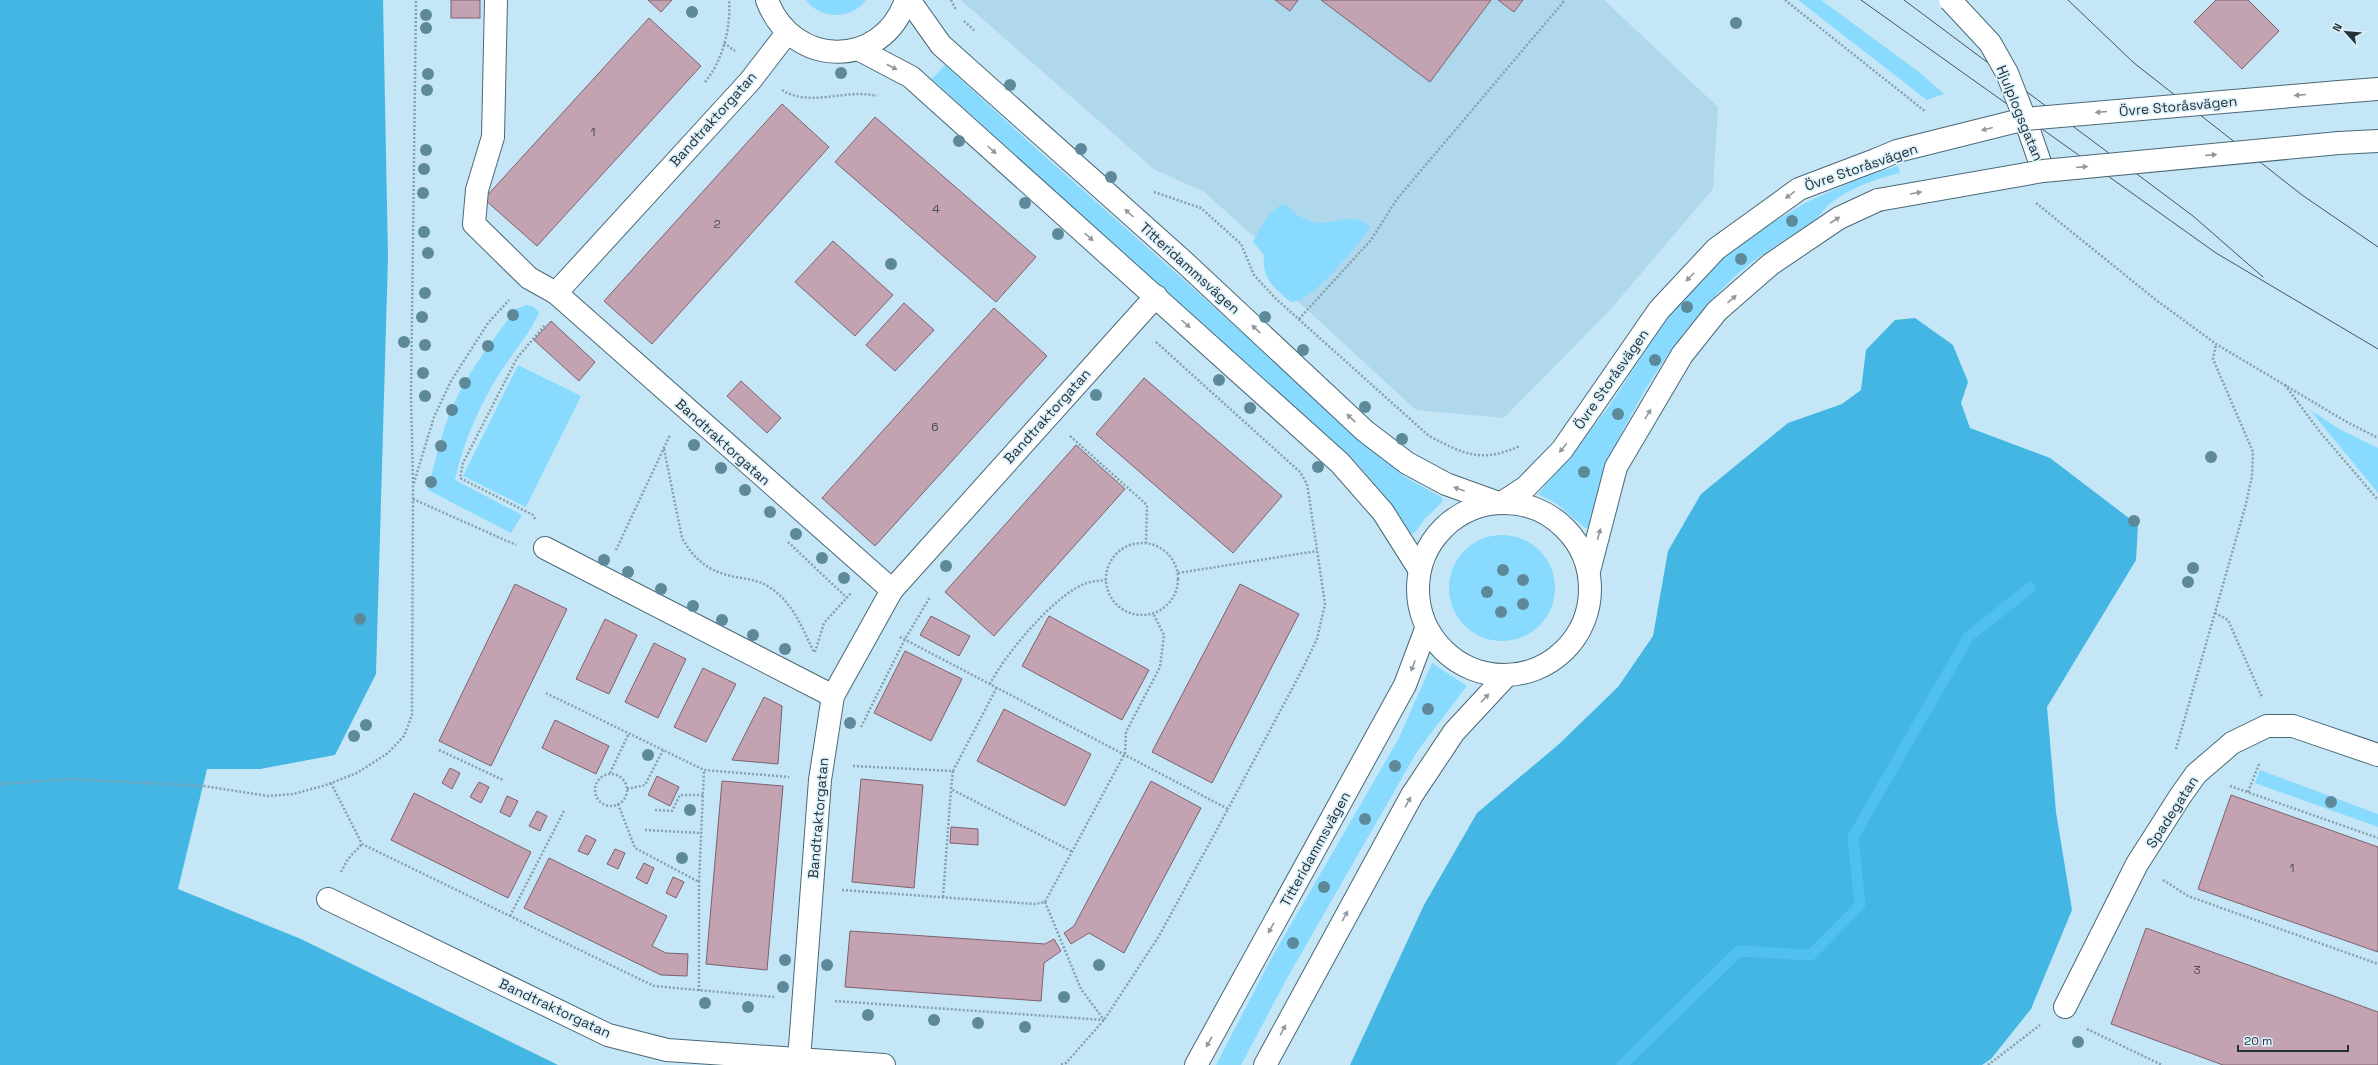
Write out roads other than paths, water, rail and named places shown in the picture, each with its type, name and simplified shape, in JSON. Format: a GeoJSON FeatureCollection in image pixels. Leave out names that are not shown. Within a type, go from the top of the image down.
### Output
{"type":"FeatureCollection","features":[{"type":"Feature","properties":{"kind":"street","name":"Bandtraktorgatan"},"geometry":{"type":"LineString","coordinates":[[496,0],[494,137],[476,190],[474,224],[529,278],[560,296],[892,590]]}},
{"type":"Feature","properties":{"kind":"street"},"geometry":{"type":"LineString","coordinates":[[767,0],[775,17],[787,33],[803,44],[821,51],[840,52],[858,49],[870,44],[889,29],[897,19],[906,0]]}},
{"type":"Feature","properties":{"kind":"street","name":"Titteridammsvägen"},"geometry":{"type":"LineString","coordinates":[[909,0],[941,45],[1183,261],[1366,431],[1407,463],[1446,484],[1500,502]]}},
{"type":"Feature","properties":{"kind":"street","name":"Hjulplogsgatan"},"geometry":{"type":"LineString","coordinates":[[1950,0],[1990,43],[2007,73],[2043,171]]}},
{"type":"Feature","properties":{"kind":"street","name":"Bandtraktorgatan"},"geometry":{"type":"LineString","coordinates":[[560,296],[750,81],[787,33]]}},
{"type":"Feature","properties":{"kind":"street"},"geometry":{"type":"LineString","coordinates":[[858,49],[911,77],[1340,463],[1383,512],[1419,569]]}},
{"type":"Feature","properties":{"kind":"street","name":"Övre Storåsvägen"},"geometry":{"type":"LineString","coordinates":[[1500,502],[1526,487],[1562,450],[1659,310],[1716,249],[1799,189],[1897,151],[2025,119],[2378,89]]}},
{"type":"Feature","properties":{"kind":"street"},"geometry":{"type":"LineString","coordinates":[[1589,571],[1581,549],[1567,530],[1553,518],[1527,505],[1500,502],[1475,507],[1455,517],[1439,531],[1427,549],[1419,569],[1417,590],[1420,610],[1426,629],[1446,654],[1474,671],[1506,676],[1531,672],[1553,660],[1572,643],[1584,622],[1589,603],[1589,571],[1616,468],[1682,355],[1717,311],[1771,264],[1839,218],[1878,200],[2043,171],[2339,143],[2378,141]]}},
{"type":"Feature","properties":{"kind":"street","name":"Bandtraktorgatan"},"geometry":{"type":"LineString","coordinates":[[799,1060],[802,999],[820,780],[833,696],[892,590],[1132,320],[1156,296]]}},
{"type":"Feature","properties":{"kind":"street"},"geometry":{"type":"LineString","coordinates":[[545,548],[833,696]]}},
{"type":"Feature","properties":{"kind":"street","name":"Titteridammsvägen"},"geometry":{"type":"LineString","coordinates":[[1196,1065],[1405,685],[1426,629]]}},
{"type":"Feature","properties":{"kind":"street"},"geometry":{"type":"LineString","coordinates":[[1265,1065],[1412,795],[1454,732],[1506,676]]}},
{"type":"Feature","properties":{"kind":"street","name":"Spadegatan"},"geometry":{"type":"LineString","coordinates":[[2065,1007],[2137,864],[2196,774],[2232,743],[2267,726],[2293,726],[2378,755]]}},
{"type":"Feature","properties":{"kind":"street","name":"Bandtraktorgatan"},"geometry":{"type":"LineString","coordinates":[[328,900],[608,1035],[667,1050],[884,1065]]}},
{"type":"Feature","properties":{"kind":"waterway"},"geometry":{"type":"LineString","coordinates":[[1622,1065],[1739,951],[1811,955],[1860,905],[1853,837],[1969,636],[2030,588]]}},
{"type":"Feature","properties":{"kind":"tram line"},"geometry":{"type":"LineString","coordinates":[[1861,0],[2216,253],[2378,349]]}},
{"type":"Feature","properties":{"kind":"tram line"},"geometry":{"type":"LineString","coordinates":[[1904,0],[2193,216],[2263,277]]}},
{"type":"Feature","properties":{"kind":"tram line"},"geometry":{"type":"LineString","coordinates":[[2068,0],[2134,63],[2302,195],[2378,247]]}}]}
